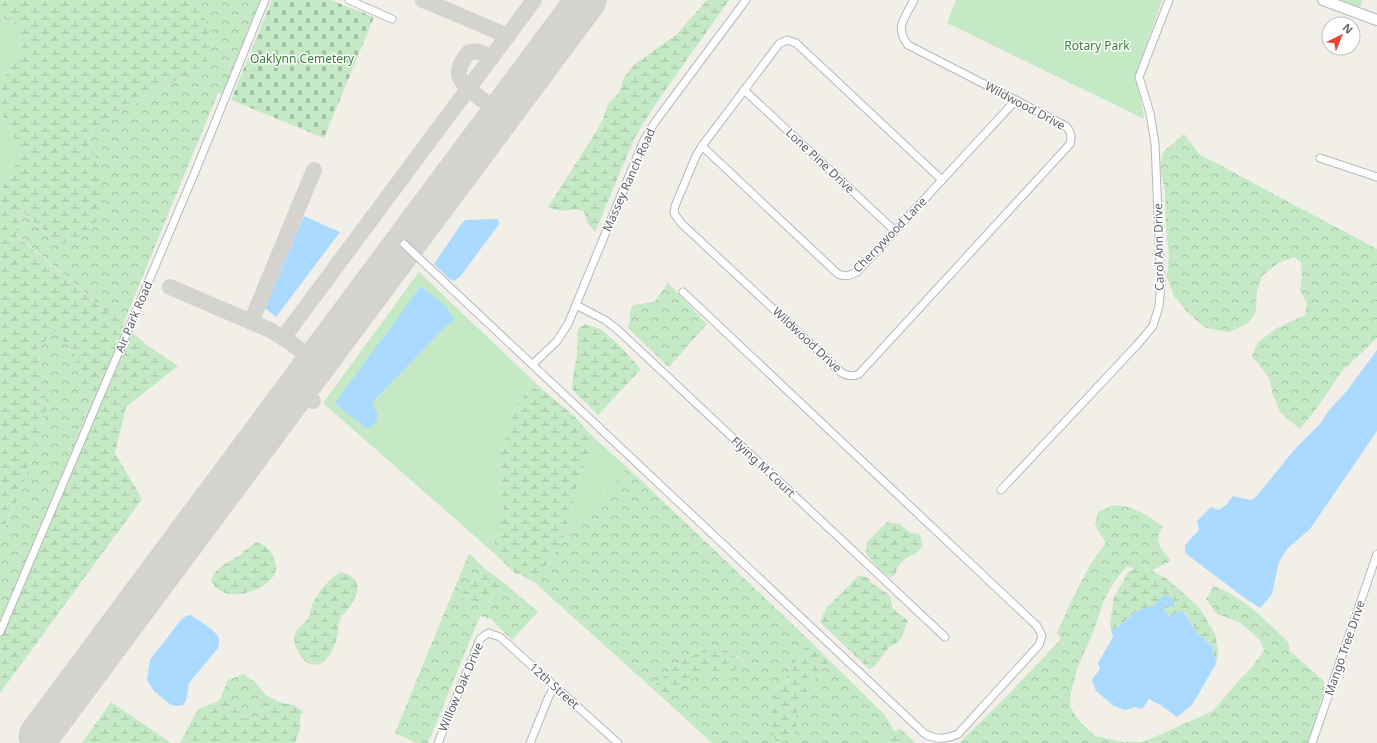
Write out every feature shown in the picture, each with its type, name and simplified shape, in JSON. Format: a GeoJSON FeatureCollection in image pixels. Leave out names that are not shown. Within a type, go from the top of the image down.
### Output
{"type":"FeatureCollection","features":[{"type":"Feature","properties":{"kind":"street","name":"Air Park Road"},"geometry":{"type":"LineString","coordinates":[[0,632],[195,172],[265,0]]}},
{"type":"Feature","properties":{"kind":"street"},"geometry":{"type":"LineString","coordinates":[[349,0],[392,19]]}},
{"type":"Feature","properties":{"kind":"street","name":"Massey Ranch Road"},"geometry":{"type":"LineString","coordinates":[[532,364],[562,334],[568,324],[644,140],[655,122],[746,0]]}},
{"type":"Feature","properties":{"kind":"street","name":"Wildwood Drive"},"geometry":{"type":"LineString","coordinates":[[914,0],[901,25],[900,32],[902,38],[908,45],[1066,126],[1070,130],[1072,137],[1070,144],[859,374],[849,376],[842,373],[677,218],[674,213],[675,206],[696,156],[702,146],[780,44],[787,40],[796,43],[942,180]]}},
{"type":"Feature","properties":{"kind":"street","name":"Carol Ann Drive"},"geometry":{"type":"LineString","coordinates":[[1001,490],[1153,326],[1159,306],[1161,284],[1155,144],[1150,113],[1139,77],[1168,0]]}},
{"type":"Feature","properties":{"kind":"street"},"geometry":{"type":"LineString","coordinates":[[1322,0],[1377,20]]}},
{"type":"Feature","properties":{"kind":"street","name":"Lone Pine Drive"},"geometry":{"type":"LineString","coordinates":[[744,90],[895,231]]}},
{"type":"Feature","properties":{"kind":"street","name":"Cherrywood Lane"},"geometry":{"type":"LineString","coordinates":[[702,146],[838,274],[850,276],[857,272],[1016,100]]}},
{"type":"Feature","properties":{"kind":"street"},"geometry":{"type":"LineString","coordinates":[[1320,158],[1377,178]]}},
{"type":"Feature","properties":{"kind":"street"},"geometry":{"type":"LineString","coordinates":[[404,244],[925,734],[932,738],[940,739],[958,734],[1039,645],[1042,636],[1037,626],[683,292]]}},
{"type":"Feature","properties":{"kind":"street","name":"Flying M Court"},"geometry":{"type":"LineString","coordinates":[[576,305],[605,320],[618,330],[945,638]]}},
{"type":"Feature","properties":{"kind":"street","name":"Mango Tree Drive"},"geometry":{"type":"LineString","coordinates":[[1312,743],[1377,554]]}},
{"type":"Feature","properties":{"kind":"street","name":"12th Street"},"geometry":{"type":"LineString","coordinates":[[488,633],[500,637],[618,743]]}},
{"type":"Feature","properties":{"kind":"street","name":"Willow Oak Drive"},"geometry":{"type":"LineString","coordinates":[[438,743],[480,639],[488,633]]}},
{"type":"Feature","properties":{"kind":"street"},"geometry":{"type":"LineString","coordinates":[[530,743],[549,696],[555,687]]}},
{"type":"Feature","properties":{"kind":"green space"},"geometry":{"type":"Polygon","coordinates":[[[0,0],[195,0],[213,34],[206,70],[170,83],[91,130],[88,143],[102,170],[103,206],[92,229],[80,239],[60,244],[21,210],[16,235],[112,316],[126,317],[123,325],[148,346],[178,366],[126,407],[115,453],[142,499],[0,693],[0,627],[93,398],[80,387],[75,354],[55,331],[38,348],[47,407],[20,494],[0,537],[0,190],[10,177],[20,154],[14,137],[4,119],[1,101],[3,80],[22,48],[18,26],[0,16],[0,0]]]}},
{"type":"Feature","properties":{"kind":"green space"},"geometry":{"type":"Polygon","coordinates":[[[195,0],[269,0],[229,97],[218,93],[126,317],[112,316],[16,234],[21,210],[60,244],[92,229],[102,170],[88,143],[91,130],[170,83],[206,70],[195,0]]]}},
{"type":"Feature","properties":{"kind":"green space","name":"Oaklynn Cemetery"},"geometry":{"type":"Polygon","coordinates":[[[272,0],[331,0],[374,17],[324,138],[231,100],[272,0]]]}},
{"type":"Feature","properties":{"kind":"green space"},"geometry":{"type":"Polygon","coordinates":[[[707,0],[729,0],[655,105],[635,137],[595,232],[587,222],[584,211],[577,209],[560,211],[548,207],[596,132],[603,119],[608,104],[620,92],[624,77],[634,65],[677,34],[707,0]]]}},
{"type":"Feature","properties":{"kind":"green space","name":"Rotary Park"},"geometry":{"type":"Polygon","coordinates":[[[956,0],[1162,0],[1136,75],[1144,119],[947,23],[956,0]]]}},
{"type":"Feature","properties":{"kind":"green space"},"geometry":{"type":"Polygon","coordinates":[[[1340,0],[1363,0],[1360,7],[1340,0]]]}},
{"type":"Feature","properties":{"kind":"green space"},"geometry":{"type":"Polygon","coordinates":[[[0,16],[18,26],[22,48],[3,80],[4,119],[14,137],[20,154],[10,177],[0,190],[0,16]]]}},
{"type":"Feature","properties":{"kind":"green space"},"geometry":{"type":"Polygon","coordinates":[[[1184,134],[1199,154],[1377,249],[1377,338],[1343,370],[1300,429],[1280,412],[1273,395],[1269,378],[1252,356],[1258,342],[1277,328],[1305,315],[1307,303],[1300,291],[1302,277],[1301,262],[1294,257],[1278,263],[1262,276],[1257,291],[1256,311],[1249,323],[1229,332],[1206,328],[1188,313],[1174,296],[1167,278],[1169,255],[1166,227],[1165,192],[1160,165],[1163,152],[1184,134]]]}},
{"type":"Feature","properties":{"kind":"green space"},"geometry":{"type":"Polygon","coordinates":[[[419,272],[542,389],[531,388],[517,404],[501,451],[500,477],[503,510],[495,537],[495,554],[323,403],[419,272]],[[447,308],[372,403],[442,330],[454,320],[447,308]]]}},
{"type":"Feature","properties":{"kind":"green space"},"geometry":{"type":"Polygon","coordinates":[[[667,282],[707,324],[669,367],[628,328],[630,322],[630,311],[633,305],[654,302],[666,286],[667,282]]]}},
{"type":"Feature","properties":{"kind":"green space"},"geometry":{"type":"Polygon","coordinates":[[[585,324],[600,329],[616,342],[641,369],[598,415],[572,389],[577,354],[578,329],[585,324]]]}},
{"type":"Feature","properties":{"kind":"green space"},"geometry":{"type":"Polygon","coordinates":[[[55,331],[75,354],[80,387],[93,397],[0,627],[0,537],[20,494],[47,407],[38,348],[55,331]]]}},
{"type":"Feature","properties":{"kind":"green space"},"geometry":{"type":"Polygon","coordinates":[[[531,388],[542,389],[574,416],[594,438],[583,469],[564,536],[553,556],[534,582],[519,574],[517,575],[495,554],[495,537],[503,510],[500,477],[501,451],[517,404],[531,388]]]}},
{"type":"Feature","properties":{"kind":"green space"},"geometry":{"type":"Polygon","coordinates":[[[594,438],[628,468],[560,543],[564,536],[583,469],[594,438]]]}},
{"type":"Feature","properties":{"kind":"green space"},"geometry":{"type":"Polygon","coordinates":[[[628,468],[809,640],[774,698],[768,715],[797,715],[799,703],[821,669],[830,661],[885,715],[894,731],[880,743],[712,743],[664,699],[667,698],[678,685],[685,680],[697,676],[729,673],[742,659],[740,657],[725,652],[683,659],[656,684],[654,690],[534,582],[553,556],[560,543],[628,468]]]}},
{"type":"Feature","properties":{"kind":"green space"},"geometry":{"type":"Polygon","coordinates":[[[1113,505],[1129,507],[1144,514],[1163,526],[1158,536],[1158,541],[1171,561],[1151,571],[1144,567],[1135,570],[1127,566],[1114,582],[1104,600],[1093,633],[1078,666],[1071,692],[1070,707],[1081,723],[1095,736],[1122,742],[1143,742],[1213,711],[1247,673],[1264,651],[1260,640],[1241,623],[1217,614],[1206,599],[1214,586],[1245,603],[1264,619],[1289,643],[1289,650],[1324,681],[1324,692],[1308,743],[959,743],[1004,699],[1061,639],[1057,633],[1071,602],[1091,563],[1106,543],[1095,525],[1098,512],[1113,505]]]}},
{"type":"Feature","properties":{"kind":"green space"},"geometry":{"type":"Polygon","coordinates":[[[887,522],[900,524],[910,533],[919,534],[923,543],[919,551],[905,559],[899,565],[894,576],[890,577],[874,563],[866,553],[867,542],[887,522]]]}},
{"type":"Feature","properties":{"kind":"green space"},"geometry":{"type":"Polygon","coordinates":[[[257,542],[268,549],[275,560],[275,572],[272,579],[258,589],[241,594],[226,593],[221,591],[211,582],[219,568],[242,554],[257,542]]]}},
{"type":"Feature","properties":{"kind":"green space"},"geometry":{"type":"Polygon","coordinates":[[[469,553],[485,569],[469,584],[489,602],[503,582],[538,612],[512,640],[491,619],[480,616],[428,743],[417,743],[395,733],[469,553]]]}},
{"type":"Feature","properties":{"kind":"green space"},"geometry":{"type":"Polygon","coordinates":[[[1144,567],[1166,578],[1199,607],[1215,634],[1218,652],[1216,664],[1212,646],[1198,634],[1184,611],[1178,612],[1169,618],[1163,608],[1174,599],[1137,611],[1119,626],[1111,630],[1110,624],[1114,597],[1129,571],[1144,567]]]}},
{"type":"Feature","properties":{"kind":"green space"},"geometry":{"type":"Polygon","coordinates":[[[485,569],[503,582],[488,602],[484,604],[465,603],[461,596],[469,584],[485,569]]]}},
{"type":"Feature","properties":{"kind":"green space"},"geometry":{"type":"Polygon","coordinates":[[[341,572],[353,578],[358,587],[357,592],[352,603],[339,621],[334,647],[324,661],[314,665],[305,661],[297,650],[294,638],[295,634],[308,618],[316,597],[333,577],[341,572]]]}},
{"type":"Feature","properties":{"kind":"green space"},"geometry":{"type":"Polygon","coordinates":[[[859,575],[868,578],[871,583],[887,593],[891,598],[894,609],[908,621],[901,638],[897,643],[889,647],[874,667],[869,669],[821,623],[827,609],[859,575]]]}},
{"type":"Feature","properties":{"kind":"green space"},"geometry":{"type":"Polygon","coordinates":[[[809,640],[830,661],[821,669],[799,703],[794,735],[784,742],[776,742],[768,715],[774,698],[809,640]]]}},
{"type":"Feature","properties":{"kind":"green space"},"geometry":{"type":"Polygon","coordinates":[[[708,651],[725,652],[742,659],[736,669],[729,673],[705,674],[680,684],[667,699],[664,699],[654,690],[656,684],[683,659],[708,651]]]}},
{"type":"Feature","properties":{"kind":"green space"},"geometry":{"type":"Polygon","coordinates":[[[243,674],[254,681],[266,695],[273,699],[266,700],[258,717],[244,719],[223,692],[228,680],[243,674]]]}},
{"type":"Feature","properties":{"kind":"green space"},"geometry":{"type":"Polygon","coordinates":[[[223,692],[244,719],[258,717],[266,700],[273,699],[282,703],[294,705],[304,712],[300,716],[300,729],[295,743],[180,743],[198,709],[219,701],[223,692]]]}},
{"type":"Feature","properties":{"kind":"green space"},"geometry":{"type":"Polygon","coordinates":[[[111,702],[171,743],[82,743],[111,702]]]}},
{"type":"Feature","properties":{"kind":"green space"},"geometry":{"type":"Polygon","coordinates":[[[901,729],[915,743],[880,743],[891,732],[901,729]]]}},
{"type":"Feature","properties":{"kind":"water"},"geometry":{"type":"Polygon","coordinates":[[[304,216],[340,232],[276,317],[265,308],[304,216]]]}},
{"type":"Feature","properties":{"kind":"water"},"geometry":{"type":"Polygon","coordinates":[[[498,219],[499,224],[460,277],[454,281],[449,279],[434,264],[462,223],[466,220],[498,219]]]}},
{"type":"Feature","properties":{"kind":"water"},"geometry":{"type":"Polygon","coordinates":[[[421,286],[447,308],[454,320],[442,330],[372,403],[378,415],[376,423],[367,429],[335,403],[421,286]]]}},
{"type":"Feature","properties":{"kind":"water"},"geometry":{"type":"Polygon","coordinates":[[[1377,350],[1377,431],[1310,529],[1287,549],[1279,562],[1272,594],[1260,608],[1185,553],[1185,545],[1199,530],[1197,521],[1211,507],[1218,510],[1226,505],[1233,496],[1251,500],[1256,497],[1294,450],[1321,423],[1329,410],[1346,392],[1377,350]]]}},
{"type":"Feature","properties":{"kind":"water"},"geometry":{"type":"Polygon","coordinates":[[[1165,594],[1174,599],[1174,608],[1167,605],[1163,608],[1169,617],[1183,611],[1198,634],[1212,646],[1216,664],[1192,705],[1177,717],[1149,699],[1142,709],[1135,707],[1125,710],[1114,706],[1096,691],[1092,680],[1100,669],[1098,663],[1113,637],[1111,630],[1119,626],[1137,611],[1156,604],[1165,594]]]}},
{"type":"Feature","properties":{"kind":"water"},"geometry":{"type":"Polygon","coordinates":[[[190,615],[218,636],[218,648],[189,683],[186,701],[183,705],[171,705],[154,691],[147,680],[150,660],[181,620],[190,615]]]}},
{"type":"Feature","properties":{"kind":"taxiway"},"geometry":{"type":"LineString","coordinates":[[423,0],[508,36]]}},
{"type":"Feature","properties":{"kind":"taxiway"},"geometry":{"type":"LineString","coordinates":[[283,338],[534,0]]}},
{"type":"Feature","properties":{"kind":"taxiway"},"geometry":{"type":"LineString","coordinates":[[491,59],[481,52],[469,52],[461,65],[459,74],[460,79],[470,90],[501,114]]}},
{"type":"Feature","properties":{"kind":"taxiway"},"geometry":{"type":"LineString","coordinates":[[251,322],[314,170]]}},
{"type":"Feature","properties":{"kind":"taxiway"},"geometry":{"type":"LineString","coordinates":[[170,287],[270,330],[290,342],[316,363]]}},
{"type":"Feature","properties":{"kind":"taxiway"},"geometry":{"type":"LineString","coordinates":[[297,388],[313,401]]}},
{"type":"Feature","properties":{"kind":"runway"},"geometry":{"type":"LineString","coordinates":[[39,736],[586,0]]}}]}
